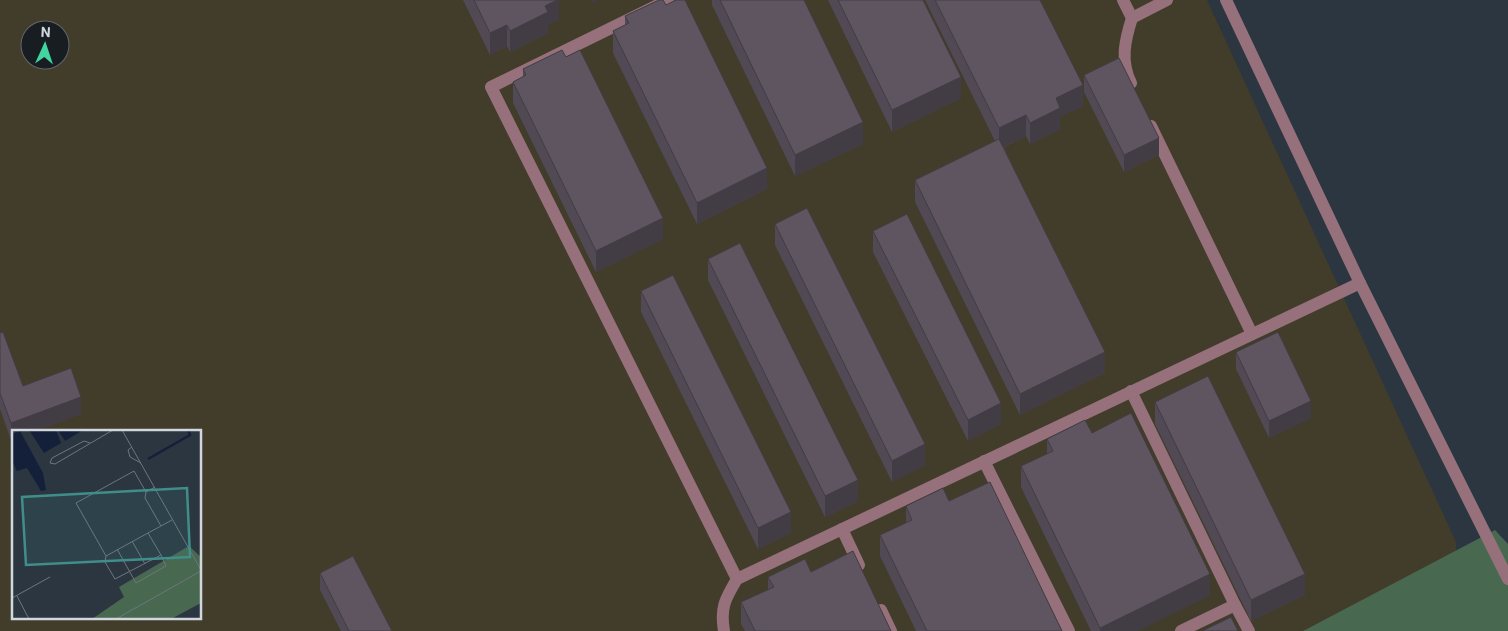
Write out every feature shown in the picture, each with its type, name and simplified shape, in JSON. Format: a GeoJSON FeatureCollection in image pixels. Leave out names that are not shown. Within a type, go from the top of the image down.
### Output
{"type":"FeatureCollection","features":[{"type":"Feature","properties":{"kind":"lane"},"geometry":{"type":"LineString","coordinates":[[668,0],[491,87],[737,579]]}},
{"type":"Feature","properties":{"kind":"lane"},"geometry":{"type":"LineString","coordinates":[[1123,0],[1132,18],[1125,41],[1124,69],[1137,96]]}},
{"type":"Feature","properties":{"kind":"lane"},"geometry":{"type":"LineString","coordinates":[[1132,18],[1167,0]]}},
{"type":"Feature","properties":{"kind":"lane"},"geometry":{"type":"LineString","coordinates":[[1226,0],[1360,283],[1508,579]]}},
{"type":"Feature","properties":{"kind":"lane"},"geometry":{"type":"LineString","coordinates":[[1146,114],[1252,334]]}},
{"type":"Feature","properties":{"kind":"lane"},"geometry":{"type":"LineString","coordinates":[[724,631],[721,614],[726,598],[737,579],[1360,283]]}},
{"type":"Feature","properties":{"kind":"lane"},"geometry":{"type":"LineString","coordinates":[[1130,391],[1249,631]]}},
{"type":"Feature","properties":{"kind":"lane"},"geometry":{"type":"LineString","coordinates":[[984,461],[1069,631]]}},
{"type":"Feature","properties":{"kind":"lane"},"geometry":{"type":"LineString","coordinates":[[842,529],[866,580]]}},
{"type":"Feature","properties":{"kind":"lane"},"geometry":{"type":"LineString","coordinates":[[875,597],[891,631]]}},
{"type":"Feature","properties":{"kind":"lane"},"geometry":{"type":"LineString","coordinates":[[1181,631],[1236,604]]}},
{"type":"Feature","properties":{"kind":"shaded area"},"geometry":{"type":"Polygon","coordinates":[[[0,0],[1207,0],[1456,542],[1456,551],[1303,631],[0,631],[0,0]]]}},
{"type":"Feature","properties":{"kind":"green space"},"geometry":{"type":"Polygon","coordinates":[[[1495,530],[1508,544],[1508,631],[1303,631],[1495,530]]]}},
{"type":"Feature","properties":{"kind":"building"},"geometry":{"type":"Polygon","coordinates":[[[474,0],[557,0],[545,6],[548,12],[510,31],[507,25],[490,33],[474,0]]]}},
{"type":"Feature","properties":{"kind":"building"},"geometry":{"type":"Polygon","coordinates":[[[659,0],[663,0],[666,5],[676,0],[685,0],[767,168],[697,203],[613,31],[629,23],[625,16],[659,0]]]}},
{"type":"Feature","properties":{"kind":"building"},"geometry":{"type":"Polygon","coordinates":[[[720,0],[804,0],[863,122],[795,155],[720,0]]]}},
{"type":"Feature","properties":{"kind":"building"},"geometry":{"type":"Polygon","coordinates":[[[838,0],[923,0],[961,77],[892,110],[838,0]]]}},
{"type":"Feature","properties":{"kind":"building"},"geometry":{"type":"Polygon","coordinates":[[[935,0],[1040,0],[1083,85],[1056,98],[1060,108],[1030,123],[1026,115],[999,128],[935,0]]]}},
{"type":"Feature","properties":{"kind":"building"},"geometry":{"type":"Polygon","coordinates":[[[562,50],[566,57],[580,50],[663,218],[596,251],[513,82],[526,75],[523,69],[562,50]]]}},
{"type":"Feature","properties":{"kind":"building"},"geometry":{"type":"Polygon","coordinates":[[[1119,58],[1159,138],[1124,155],[1084,75],[1119,58]]]}},
{"type":"Feature","properties":{"kind":"building"},"geometry":{"type":"Polygon","coordinates":[[[999,139],[1105,352],[1020,394],[915,180],[999,139]]]}},
{"type":"Feature","properties":{"kind":"building"},"geometry":{"type":"Polygon","coordinates":[[[807,208],[925,444],[892,461],[775,224],[807,208]]]}},
{"type":"Feature","properties":{"kind":"building"},"geometry":{"type":"Polygon","coordinates":[[[907,214],[1001,403],[968,420],[873,231],[907,214]]]}},
{"type":"Feature","properties":{"kind":"building"},"geometry":{"type":"Polygon","coordinates":[[[740,243],[858,480],[825,496],[708,259],[740,243]]]}},
{"type":"Feature","properties":{"kind":"building"},"geometry":{"type":"Polygon","coordinates":[[[673,275],[791,512],[758,528],[641,291],[673,275]]]}},
{"type":"Feature","properties":{"kind":"building"},"geometry":{"type":"Polygon","coordinates":[[[3,332],[23,386],[71,368],[81,397],[11,423],[0,393],[0,333],[3,332]]]}},
{"type":"Feature","properties":{"kind":"building"},"geometry":{"type":"Polygon","coordinates":[[[1278,332],[1311,401],[1269,421],[1236,352],[1278,332]]]}},
{"type":"Feature","properties":{"kind":"building"},"geometry":{"type":"Polygon","coordinates":[[[1208,376],[1305,574],[1251,600],[1155,402],[1208,376]]]}},
{"type":"Feature","properties":{"kind":"building"},"geometry":{"type":"Polygon","coordinates":[[[1131,413],[1210,574],[1100,628],[1021,466],[1053,451],[1047,439],[1085,420],[1092,433],[1131,413]]]}},
{"type":"Feature","properties":{"kind":"building"},"geometry":{"type":"Polygon","coordinates":[[[990,482],[1062,631],[927,631],[880,535],[912,520],[906,506],[943,488],[949,501],[990,482]]]}},
{"type":"Feature","properties":{"kind":"building"},"geometry":{"type":"Polygon","coordinates":[[[853,551],[891,631],[755,631],[741,602],[774,587],[768,577],[805,559],[811,572],[853,551]]]}},
{"type":"Feature","properties":{"kind":"building"},"geometry":{"type":"Polygon","coordinates":[[[353,556],[392,631],[349,631],[320,573],[353,556]]]}},
{"type":"Feature","properties":{"kind":"building"},"geometry":{"type":"Polygon","coordinates":[[[1231,617],[1238,631],[1202,631],[1231,617]]]}}]}
